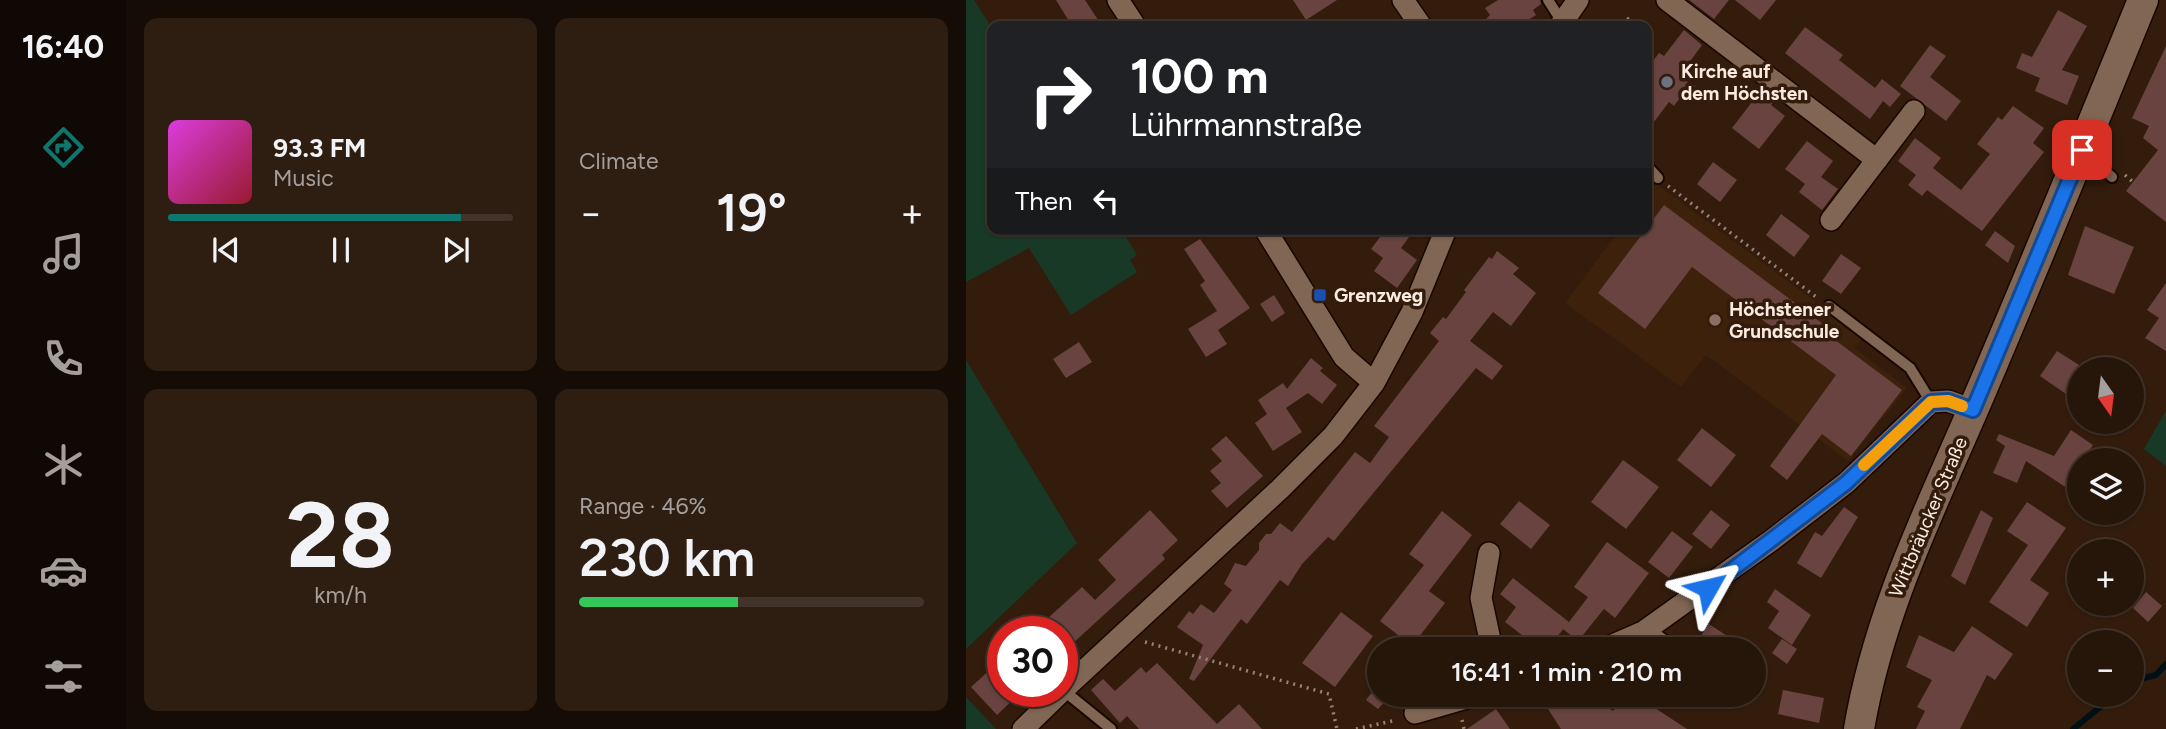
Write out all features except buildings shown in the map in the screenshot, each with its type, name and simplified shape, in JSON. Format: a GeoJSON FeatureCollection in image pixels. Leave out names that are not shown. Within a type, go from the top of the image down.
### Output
{"type":"FeatureCollection","features":[{"type":"Feature","properties":{"kind":"main road","name":"Wittbräucker Straße"},"geometry":{"type":"LineString","coordinates":[[1859,729],[1883,629],[1910,551],[1973,410],[2143,0]]}},
{"type":"Feature","properties":{"kind":"street"},"geometry":{"type":"LineString","coordinates":[[1118,0],[1132,21]]}},
{"type":"Feature","properties":{"kind":"street"},"geometry":{"type":"LineString","coordinates":[[1403,0],[1418,21]]}},
{"type":"Feature","properties":{"kind":"street"},"geometry":{"type":"LineString","coordinates":[[1667,0],[1877,160]]}},
{"type":"Feature","properties":{"kind":"street"},"geometry":{"type":"LineString","coordinates":[[1831,220],[1913,111]]}},
{"type":"Feature","properties":{"kind":"street"},"geometry":{"type":"LineString","coordinates":[[1269,235],[1344,357],[1374,383]]}},
{"type":"Feature","properties":{"kind":"street"},"geometry":{"type":"LineString","coordinates":[[1078,676],[1280,489],[1333,436],[1374,383],[1412,312],[1444,235]]}},
{"type":"Feature","properties":{"kind":"street"},"geometry":{"type":"LineString","coordinates":[[1632,637],[1686,604],[1846,483],[1931,402],[1948,401],[1973,410]]}},
{"type":"Feature","properties":{"kind":"street"},"geometry":{"type":"LineString","coordinates":[[1489,553],[1481,598],[1489,637]]}},
{"type":"Feature","properties":{"kind":"street"},"geometry":{"type":"LineString","coordinates":[[1643,632],[1650,637]]}},
{"type":"Feature","properties":{"kind":"street"},"geometry":{"type":"LineString","coordinates":[[1023,729],[1046,707]]}},
{"type":"Feature","properties":{"kind":"street"},"geometry":{"type":"LineString","coordinates":[[1415,713],[1436,707]]}},
{"type":"Feature","properties":{"kind":"lane"},"geometry":{"type":"LineString","coordinates":[[1548,0],[1568,11]]}},
{"type":"Feature","properties":{"kind":"lane"},"geometry":{"type":"LineString","coordinates":[[2082,150],[2112,177]]}},
{"type":"Feature","properties":{"kind":"lane"},"geometry":{"type":"LineString","coordinates":[[1652,171],[1658,178]]}},
{"type":"Feature","properties":{"kind":"lane"},"geometry":{"type":"LineString","coordinates":[[1829,306],[1910,369],[1931,402]]}},
{"type":"Feature","properties":{"kind":"lane"},"geometry":{"type":"LineString","coordinates":[[1078,703],[1111,729]]}},
{"type":"Feature","properties":{"kind":"path"},"geometry":{"type":"LineString","coordinates":[[1686,67],[1693,73],[1696,82],[1691,97]]}},
{"type":"Feature","properties":{"kind":"path"},"geometry":{"type":"LineString","coordinates":[[1658,178],[1829,306]]}},
{"type":"Feature","properties":{"kind":"path"},"geometry":{"type":"LineString","coordinates":[[1125,631],[1136,639],[1329,694],[1337,729]]}},
{"type":"Feature","properties":{"kind":"path"},"geometry":{"type":"LineString","coordinates":[[1356,729],[1408,718],[1415,713]]}},
{"type":"Feature","properties":{"kind":"shaded area","name":"Höchstener Grundschule"},"geometry":{"type":"Polygon","coordinates":[[[1655,183],[1863,337],[1854,348],[1907,388],[1848,461],[1706,355],[1681,387],[1565,303],[1616,235],[1652,235],[1652,187],[1655,183]]]}},
{"type":"Feature","properties":{"kind":"green space"},"geometry":{"type":"Polygon","coordinates":[[[966,0],[974,0],[988,21],[987,235],[1125,235],[1137,255],[1130,260],[1137,272],[1071,315],[1029,248],[966,282],[966,0]]]}},
{"type":"Feature","properties":{"kind":"green space"},"geometry":{"type":"Polygon","coordinates":[[[966,360],[1077,543],[1001,616],[987,616],[987,629],[966,649],[966,360]]]}},
{"type":"Feature","properties":{"kind":"green space"},"geometry":{"type":"Polygon","coordinates":[[[2166,411],[2166,466],[2144,449],[2166,411]]]}},
{"type":"Feature","properties":{"kind":"green space"},"geometry":{"type":"Polygon","coordinates":[[[966,697],[996,729],[966,729],[966,697]]]}},
{"type":"Feature","properties":{"kind":"waterway"},"geometry":{"type":"LineString","coordinates":[[2144,678],[2156,675],[2166,664]]}},
{"type":"Feature","properties":{"kind":"waterway"},"geometry":{"type":"LineString","coordinates":[[2073,729],[2100,707]]}},
{"type":"Feature","properties":{"kind":"slow traffic"},"geometry":{"type":"LineString","coordinates":[[1864,465],[1931,402],[1948,401],[1962,406]]}},
{"type":"Feature","properties":{"kind":"place","name":"Kirche auf dem Höchsten"},"geometry":{"type":"Point","coordinates":[1667,82]}},
{"type":"Feature","properties":{"kind":"place","name":"Grenzweg"},"geometry":{"type":"Point","coordinates":[1320,295]}},
{"type":"Feature","properties":{"kind":"place","name":"Höchstener Grundschule"},"geometry":{"type":"Point","coordinates":[1715,320]}},
{"type":"Feature","properties":{"kind":"route"},"geometry":{"type":"LineString","coordinates":[[1708,588],[1846,483],[1931,402],[1948,401],[1973,410],[2082,150]]}}]}
